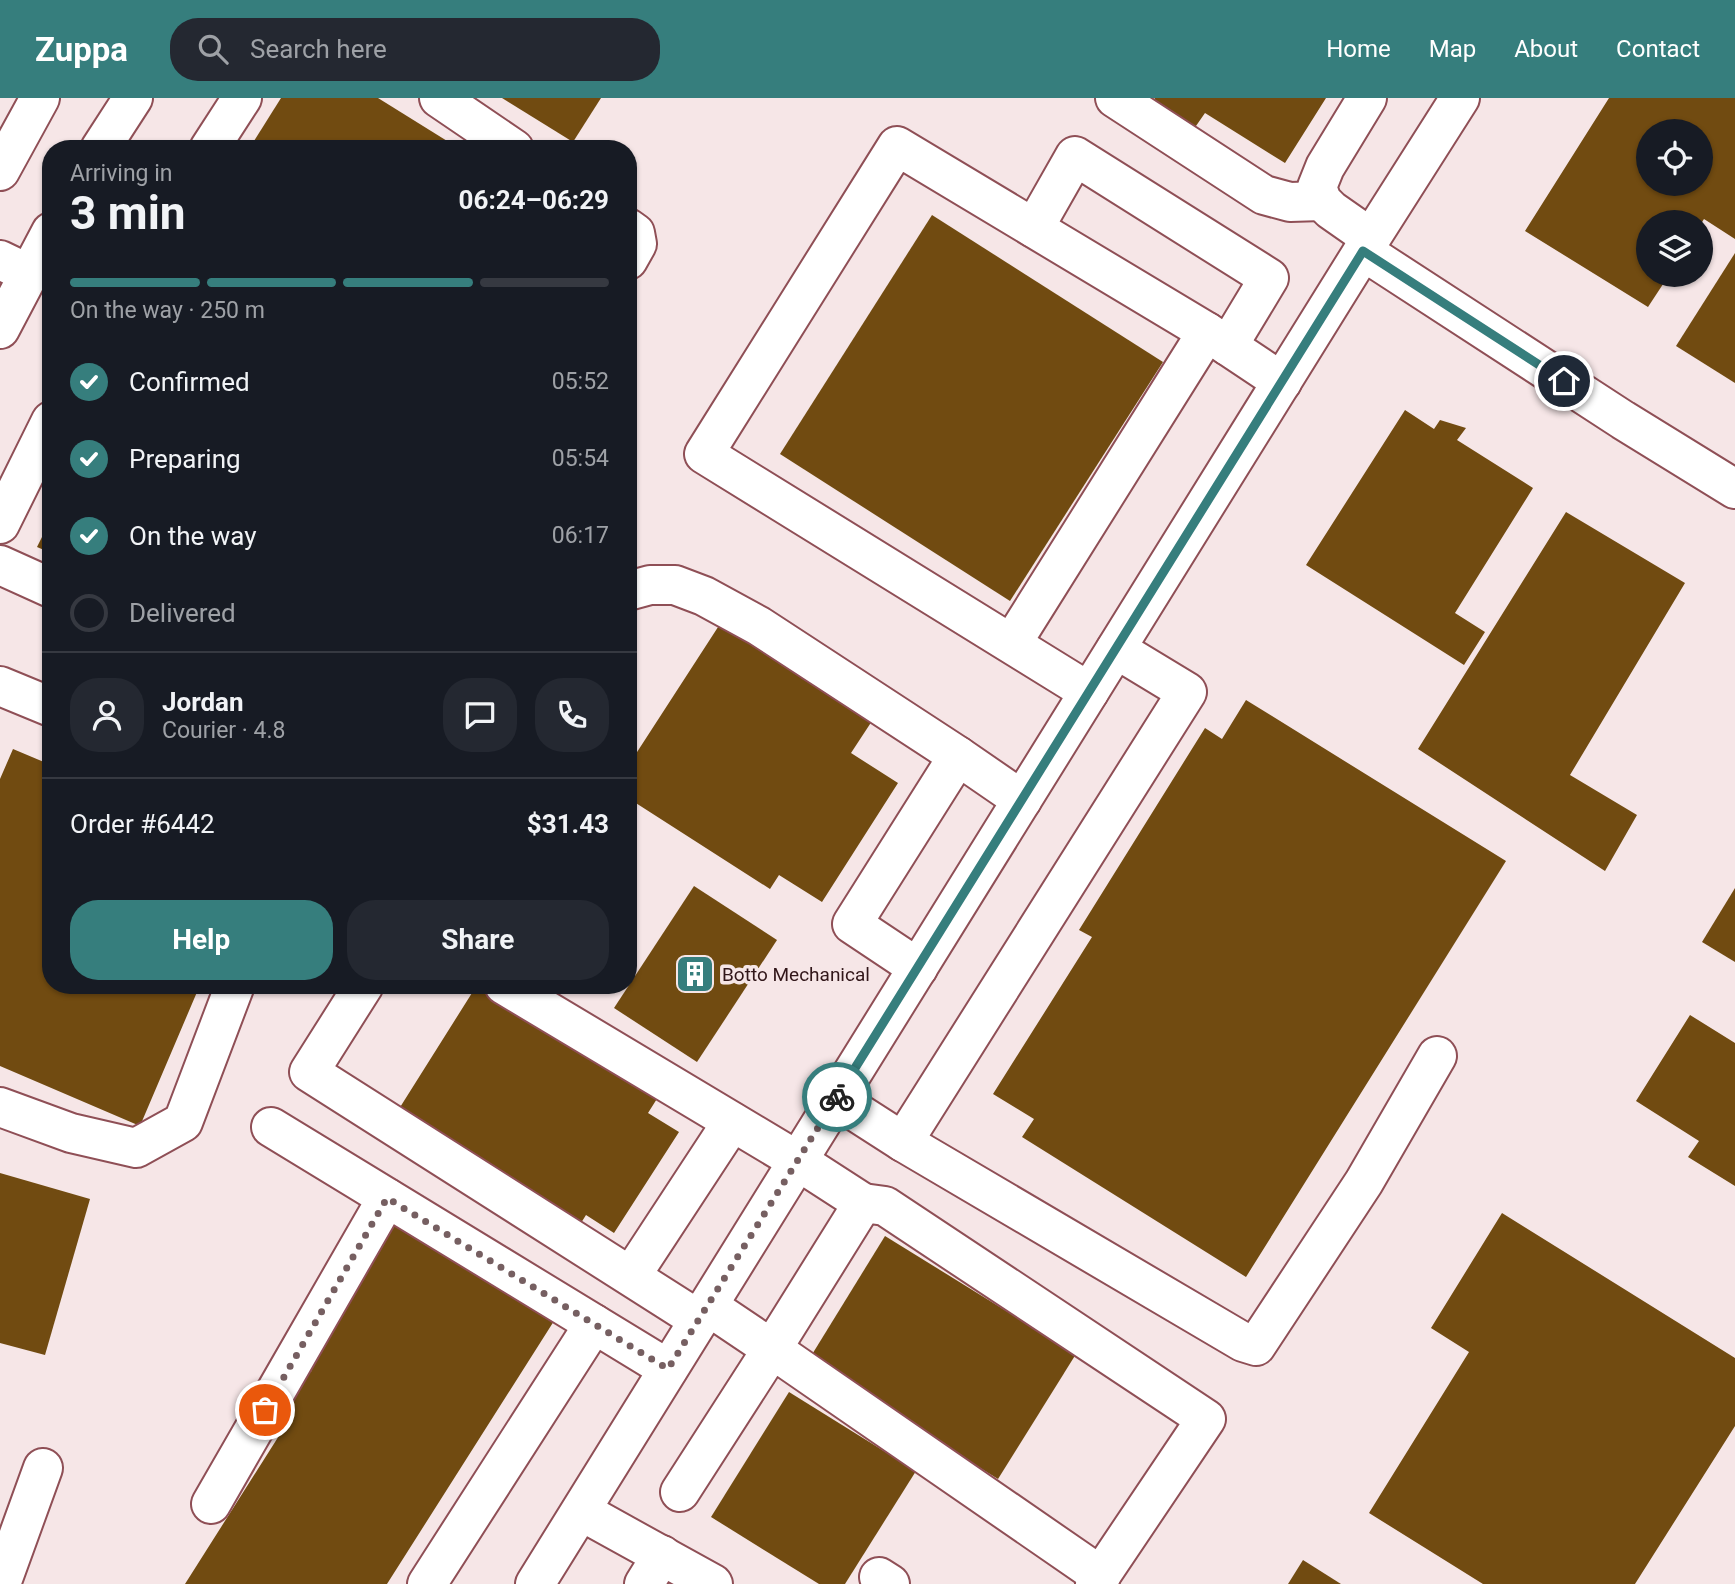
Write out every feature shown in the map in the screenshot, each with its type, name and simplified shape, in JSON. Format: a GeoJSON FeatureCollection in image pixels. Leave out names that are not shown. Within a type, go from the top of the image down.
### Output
{"type":"FeatureCollection","features":[{"type":"Feature","properties":{"kind":"street"},"geometry":{"type":"LineString","coordinates":[[0,171],[40,98]]}},
{"type":"Feature","properties":{"kind":"street"},"geometry":{"type":"LineString","coordinates":[[106,140],[133,98]]}},
{"type":"Feature","properties":{"kind":"street"},"geometry":{"type":"LineString","coordinates":[[215,140],[242,98]]}},
{"type":"Feature","properties":{"kind":"street"},"geometry":{"type":"LineString","coordinates":[[439,98],[501,140]]}},
{"type":"Feature","properties":{"kind":"street"},"geometry":{"type":"LineString","coordinates":[[1115,98],[1264,195],[1290,202],[1321,201]]}},
{"type":"Feature","properties":{"kind":"street"},"geometry":{"type":"LineString","coordinates":[[1367,98],[1325,167],[1317,187],[1321,201],[1367,244],[1623,419],[1735,489]]}},
{"type":"Feature","properties":{"kind":"street"},"geometry":{"type":"LineString","coordinates":[[535,1584],[1460,98]]}},
{"type":"Feature","properties":{"kind":"street"},"geometry":{"type":"LineString","coordinates":[[1089,692],[704,454],[897,146],[1218,339],[1282,382]]}},
{"type":"Feature","properties":{"kind":"street"},"geometry":{"type":"LineString","coordinates":[[1012,643],[1218,339],[1269,278],[1075,156],[1034,228]]}},
{"type":"Feature","properties":{"kind":"street"},"geometry":{"type":"LineString","coordinates":[[0,329],[14,267],[42,241]]}},
{"type":"Feature","properties":{"kind":"street"},"geometry":{"type":"LineString","coordinates":[[0,524],[42,439]]}},
{"type":"Feature","properties":{"kind":"street"},"geometry":{"type":"LineString","coordinates":[[0,565],[42,584]]}},
{"type":"Feature","properties":{"kind":"street"},"geometry":{"type":"LineString","coordinates":[[637,589],[650,585],[675,585],[704,596],[759,626],[1022,800]]}},
{"type":"Feature","properties":{"kind":"street"},"geometry":{"type":"LineString","coordinates":[[903,1142],[1186,692],[1116,649]]}},
{"type":"Feature","properties":{"kind":"street"},"geometry":{"type":"LineString","coordinates":[[0,686],[42,703]]}},
{"type":"Feature","properties":{"kind":"street"},"geometry":{"type":"LineString","coordinates":[[918,968],[852,924],[958,756]]}},
{"type":"Feature","properties":{"kind":"street"},"geometry":{"type":"LineString","coordinates":[[0,1107],[71,1133],[136,1148],[183,1122],[232,994]]}},
{"type":"Feature","properties":{"kind":"street"},"geometry":{"type":"LineString","coordinates":[[358,994],[309,1073],[631,1276],[772,1349],[1098,1580],[1206,1419],[885,1206],[863,1203],[798,1161],[519,994]]}},
{"type":"Feature","properties":{"kind":"street"},"geometry":{"type":"LineString","coordinates":[[836,1099],[903,1142],[1243,1342],[1255,1346],[1364,1182],[1437,1056]]}},
{"type":"Feature","properties":{"kind":"street"},"geometry":{"type":"LineString","coordinates":[[631,1276],[732,1122]]}},
{"type":"Feature","properties":{"kind":"street"},"geometry":{"type":"LineString","coordinates":[[271,1127],[668,1369]]}},
{"type":"Feature","properties":{"kind":"street"},"geometry":{"type":"LineString","coordinates":[[211,1504],[387,1198]]}},
{"type":"Feature","properties":{"kind":"street"},"geometry":{"type":"LineString","coordinates":[[680,1492],[863,1203]]}},
{"type":"Feature","properties":{"kind":"street"},"geometry":{"type":"LineString","coordinates":[[428,1584],[594,1324]]}},
{"type":"Feature","properties":{"kind":"street"},"geometry":{"type":"LineString","coordinates":[[1,1584],[43,1468]]}},
{"type":"Feature","properties":{"kind":"street"},"geometry":{"type":"LineString","coordinates":[[581,1511],[652,1569],[713,1584]]}},
{"type":"Feature","properties":{"kind":"building"},"geometry":{"type":"Polygon","coordinates":[[[281,98],[378,98],[446,140],[255,140],[281,98]]]}},
{"type":"Feature","properties":{"kind":"building"},"geometry":{"type":"Polygon","coordinates":[[[502,98],[601,98],[574,140],[570,140],[502,98]]]}},
{"type":"Feature","properties":{"kind":"building"},"geometry":{"type":"Polygon","coordinates":[[[1155,98],[1326,98],[1285,163],[1205,113],[1189,136],[1147,110],[1155,98]]]}},
{"type":"Feature","properties":{"kind":"building"},"geometry":{"type":"Polygon","coordinates":[[[1609,98],[1735,98],[1735,239],[1713,225],[1713,210],[1636,210],[1636,287],[1661,287],[1648,307],[1525,231],[1609,98]]]}},
{"type":"Feature","properties":{"kind":"building"},"geometry":{"type":"Polygon","coordinates":[[[932,215],[1163,362],[1010,601],[780,454],[932,215]]]}},
{"type":"Feature","properties":{"kind":"building"},"geometry":{"type":"Polygon","coordinates":[[[1735,253],[1735,383],[1676,346],[1735,253]]]}},
{"type":"Feature","properties":{"kind":"building"},"geometry":{"type":"Polygon","coordinates":[[[1405,410],[1434,429],[1440,420],[1466,428],[1457,440],[1533,488],[1455,613],[1485,632],[1464,665],[1306,565],[1405,410]]]}},
{"type":"Feature","properties":{"kind":"building"},"geometry":{"type":"Polygon","coordinates":[[[1566,512],[1685,583],[1570,775],[1637,815],[1605,871],[1418,749],[1566,512]]]}},
{"type":"Feature","properties":{"kind":"building"},"geometry":{"type":"Polygon","coordinates":[[[720,624],[872,721],[851,753],[898,783],[822,902],[779,875],[770,889],[637,804],[637,752],[720,624]]]}},
{"type":"Feature","properties":{"kind":"building"},"geometry":{"type":"Polygon","coordinates":[[[1246,700],[1506,861],[1246,1277],[1022,1137],[1034,1119],[993,1094],[1092,937],[1079,930],[1205,728],[1222,739],[1246,700]]]}},
{"type":"Feature","properties":{"kind":"building"},"geometry":{"type":"Polygon","coordinates":[[[13,749],[42,761],[42,994],[196,994],[140,1126],[0,1066],[0,779],[13,749]]]}},
{"type":"Feature","properties":{"kind":"building","name":"Botto Mechanical"},"geometry":{"type":"Polygon","coordinates":[[[694,886],[777,940],[697,1062],[614,1008],[623,994],[637,994],[637,973],[694,886]]]}},
{"type":"Feature","properties":{"kind":"building"},"geometry":{"type":"Polygon","coordinates":[[[1735,888],[1735,962],[1702,942],[1735,888]]]}},
{"type":"Feature","properties":{"kind":"building"},"geometry":{"type":"Polygon","coordinates":[[[471,994],[501,994],[660,1094],[648,1113],[679,1132],[614,1233],[586,1215],[574,1234],[392,1120],[471,994]]]}},
{"type":"Feature","properties":{"kind":"building"},"geometry":{"type":"Polygon","coordinates":[[[1690,1015],[1735,1043],[1735,1186],[1688,1157],[1699,1141],[1636,1101],[1690,1015]]]}},
{"type":"Feature","properties":{"kind":"building"},"geometry":{"type":"Polygon","coordinates":[[[0,1173],[90,1199],[45,1355],[0,1343],[0,1173]]]}},
{"type":"Feature","properties":{"kind":"building"},"geometry":{"type":"Polygon","coordinates":[[[1502,1213],[1735,1358],[1735,1426],[1635,1584],[1483,1584],[1369,1513],[1469,1352],[1431,1328],[1502,1213]]]}},
{"type":"Feature","properties":{"kind":"building"},"geometry":{"type":"Polygon","coordinates":[[[397,1221],[554,1321],[387,1584],[185,1584],[282,1431],[276,1428],[296,1368],[311,1372],[317,1348],[397,1221]]]}},
{"type":"Feature","properties":{"kind":"building"},"geometry":{"type":"Polygon","coordinates":[[[885,1236],[1076,1354],[998,1479],[808,1361],[885,1236]]]}},
{"type":"Feature","properties":{"kind":"building"},"geometry":{"type":"Polygon","coordinates":[[[789,1392],[916,1471],[845,1584],[819,1584],[711,1517],[789,1392]]]}},
{"type":"Feature","properties":{"kind":"building"},"geometry":{"type":"Polygon","coordinates":[[[1303,1560],[1341,1584],[1288,1584],[1303,1560]]]}},
{"type":"Feature","properties":{"kind":"way so far"},"geometry":{"type":"LineString","coordinates":[[265,1410],[387,1198],[668,1369],[837,1097]]}},
{"type":"Feature","properties":{"kind":"place","name":"Botto Mechanical"},"geometry":{"type":"Point","coordinates":[695,974]}},
{"type":"Feature","properties":{"kind":"route"},"geometry":{"type":"LineString","coordinates":[[837,1097],[1363,251],[1564,381]]}}]}
